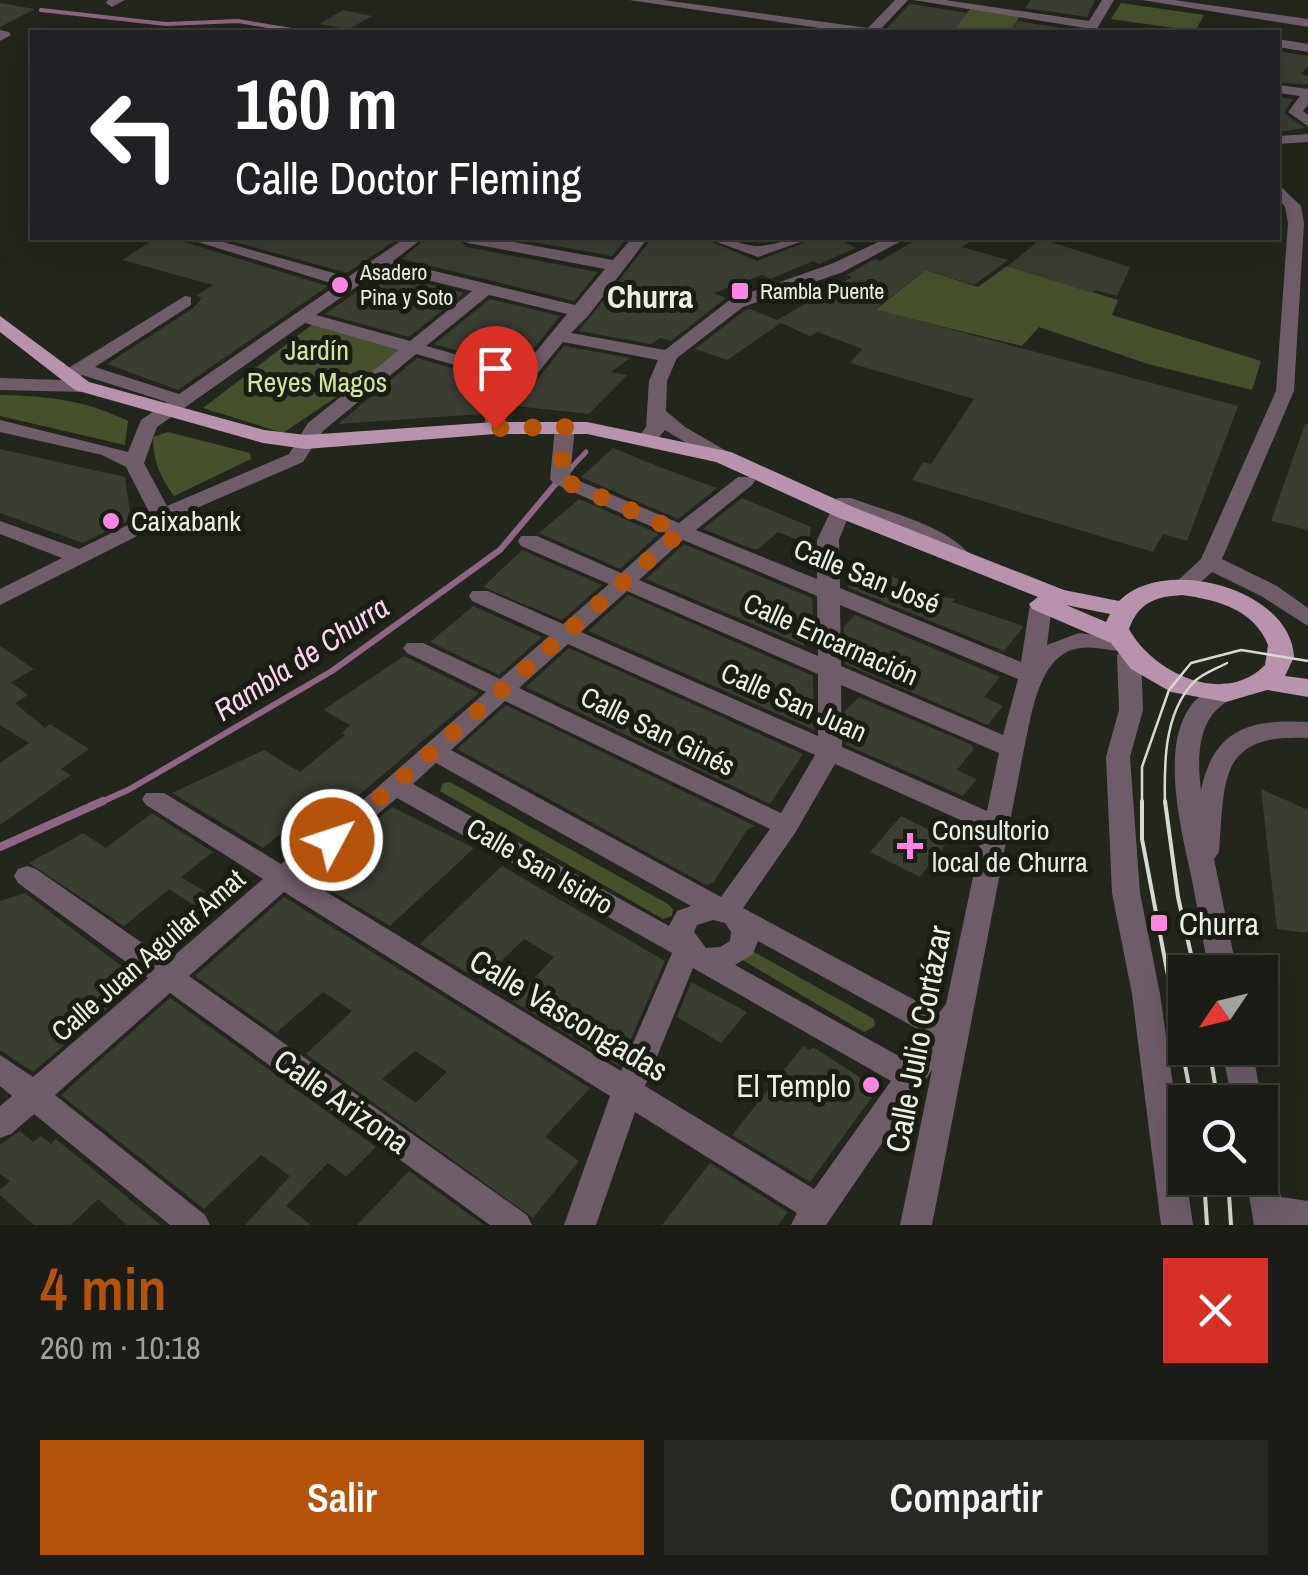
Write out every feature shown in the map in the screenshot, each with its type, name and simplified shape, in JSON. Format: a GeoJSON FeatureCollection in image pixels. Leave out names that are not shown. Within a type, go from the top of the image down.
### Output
{"type":"FeatureCollection","features":[{"type":"Feature","properties":{"kind":"main road"},"geometry":{"type":"LineString","coordinates":[[0,322],[78,377],[263,436],[306,442],[495,428],[576,428],[723,457],[838,515],[1041,604],[1123,646],[1151,673],[1178,685],[1225,691],[1264,682],[1308,688]]}},
{"type":"Feature","properties":{"kind":"main road"},"geometry":{"type":"LineString","coordinates":[[658,442],[746,480],[1058,596],[1122,609]]}},
{"type":"Feature","properties":{"kind":"main road"},"geometry":{"type":"LineString","coordinates":[[1123,646],[1116,629],[1122,609],[1143,594],[1182,587],[1237,600],[1270,623],[1281,641],[1283,651],[1278,668],[1264,682]]}},
{"type":"Feature","properties":{"kind":"main road"},"geometry":{"type":"LineString","coordinates":[[1281,641],[1308,650]]}},
{"type":"Feature","properties":{"kind":"street"},"geometry":{"type":"LineString","coordinates":[[639,0],[855,30]]}},
{"type":"Feature","properties":{"kind":"street"},"geometry":{"type":"LineString","coordinates":[[873,30],[902,0]]}},
{"type":"Feature","properties":{"kind":"street"},"geometry":{"type":"LineString","coordinates":[[918,0],[1091,29],[1108,0]]}},
{"type":"Feature","properties":{"kind":"street"},"geometry":{"type":"LineString","coordinates":[[1148,0],[1308,23]]}},
{"type":"Feature","properties":{"kind":"street"},"geometry":{"type":"LineString","coordinates":[[749,17],[762,4]]}},
{"type":"Feature","properties":{"kind":"street"},"geometry":{"type":"LineString","coordinates":[[1212,30],[1219,10]]}},
{"type":"Feature","properties":{"kind":"street"},"geometry":{"type":"LineString","coordinates":[[1280,43],[1308,48]]}},
{"type":"Feature","properties":{"kind":"street"},"geometry":{"type":"LineString","coordinates":[[1280,89],[1306,91],[1295,112],[1308,122]]}},
{"type":"Feature","properties":{"kind":"street"},"geometry":{"type":"LineString","coordinates":[[1280,140],[1308,138]]}},
{"type":"Feature","properties":{"kind":"street"},"geometry":{"type":"LineString","coordinates":[[1182,587],[1210,562],[1284,391],[1300,286],[1293,206],[1280,190]]}},
{"type":"Feature","properties":{"kind":"street"},"geometry":{"type":"LineString","coordinates":[[200,240],[350,282]]}},
{"type":"Feature","properties":{"kind":"street"},"geometry":{"type":"LineString","coordinates":[[134,463],[148,424],[412,240]]}},
{"type":"Feature","properties":{"kind":"street"},"geometry":{"type":"LineString","coordinates":[[479,240],[618,266]]}},
{"type":"Feature","properties":{"kind":"street"},"geometry":{"type":"LineString","coordinates":[[495,428],[496,412],[638,240]]}},
{"type":"Feature","properties":{"kind":"street"},"geometry":{"type":"LineString","coordinates":[[720,240],[758,252],[797,240]]}},
{"type":"Feature","properties":{"kind":"street"},"geometry":{"type":"LineString","coordinates":[[859,240],[876,247]]}},
{"type":"Feature","properties":{"kind":"street"},"geometry":{"type":"LineString","coordinates":[[658,442],[658,381],[670,356],[737,303],[837,268],[894,240]]}},
{"type":"Feature","properties":{"kind":"street"},"geometry":{"type":"LineString","coordinates":[[379,263],[582,312]]}},
{"type":"Feature","properties":{"kind":"street"},"geometry":{"type":"LineString","coordinates":[[0,598],[162,516],[296,458],[314,427],[485,289]]}},
{"type":"Feature","properties":{"kind":"street"},"geometry":{"type":"LineString","coordinates":[[0,384],[78,377],[185,301]]}},
{"type":"Feature","properties":{"kind":"street"},"geometry":{"type":"LineString","coordinates":[[304,316],[523,379]]}},
{"type":"Feature","properties":{"kind":"street"},"geometry":{"type":"LineString","coordinates":[[560,336],[670,356]]}},
{"type":"Feature","properties":{"kind":"street"},"geometry":{"type":"LineString","coordinates":[[1284,391],[1308,396]]}},
{"type":"Feature","properties":{"kind":"street"},"geometry":{"type":"LineString","coordinates":[[656,412],[678,431],[723,457]]}},
{"type":"Feature","properties":{"kind":"street"},"geometry":{"type":"LineString","coordinates":[[0,426],[108,452],[134,463],[162,516]]}},
{"type":"Feature","properties":{"kind":"street","name":"Calle San José"},"geometry":{"type":"LineString","coordinates":[[576,428],[560,479],[827,594],[1031,675]]}},
{"type":"Feature","properties":{"kind":"street","name":"Calle Juan Aguilar Amat"},"geometry":{"type":"LineString","coordinates":[[0,1125],[269,889],[283,882],[395,786],[680,532],[746,480]]}},
{"type":"Feature","properties":{"kind":"street"},"geometry":{"type":"LineString","coordinates":[[728,912],[786,826],[830,750],[828,540],[838,515]]}},
{"type":"Feature","properties":{"kind":"street"},"geometry":{"type":"LineString","coordinates":[[0,527],[80,558]]}},
{"type":"Feature","properties":{"kind":"street","name":"Calle Encarnación"},"geometry":{"type":"LineString","coordinates":[[529,541],[1012,749]]}},
{"type":"Feature","properties":{"kind":"street"},"geometry":{"type":"LineString","coordinates":[[1210,562],[1214,581],[1237,600]]}},
{"type":"Feature","properties":{"kind":"street"},"geometry":{"type":"LineString","coordinates":[[1210,562],[1270,591],[1308,620]]}},
{"type":"Feature","properties":{"kind":"street","name":"Calle San Juan"},"geometry":{"type":"LineString","coordinates":[[480,596],[997,826]]}},
{"type":"Feature","properties":{"kind":"street","name":"Calle Julio Cortázar"},"geometry":{"type":"LineString","coordinates":[[916,1225],[952,1017],[1031,675],[1041,604]]}},
{"type":"Feature","properties":{"kind":"street"},"geometry":{"type":"LineString","coordinates":[[1031,675],[1062,643],[1074,640],[1123,646],[1131,710],[1118,757],[1126,893],[1146,994],[1178,1225]]}},
{"type":"Feature","properties":{"kind":"street","name":"Calle San Ginés"},"geometry":{"type":"LineString","coordinates":[[415,648],[786,826]]}},
{"type":"Feature","properties":{"kind":"street"},"geometry":{"type":"LineString","coordinates":[[1220,955],[1186,800],[1186,758],[1192,733],[1207,701],[1225,691]]}},
{"type":"Feature","properties":{"kind":"street"},"geometry":{"type":"LineString","coordinates":[[1204,870],[1214,773],[1236,740],[1267,728],[1308,730]]}},
{"type":"Feature","properties":{"kind":"street"},"geometry":{"type":"LineString","coordinates":[[434,751],[728,912],[952,1017],[813,1217]]}},
{"type":"Feature","properties":{"kind":"street","name":"Calle San Isidro"},"geometry":{"type":"LineString","coordinates":[[395,786],[910,1077]]}},
{"type":"Feature","properties":{"kind":"street","name":"Calle Vascongadas"},"geometry":{"type":"LineString","coordinates":[[156,800],[627,1092],[813,1217]]}},
{"type":"Feature","properties":{"kind":"street","name":"Calle Arizona"},"geometry":{"type":"LineString","coordinates":[[27,876],[516,1225]]}},
{"type":"Feature","properties":{"kind":"street"},"geometry":{"type":"LineString","coordinates":[[703,910],[728,912],[746,938],[736,953],[718,960],[689,951],[680,932],[687,918],[703,910]]}},
{"type":"Feature","properties":{"kind":"street"},"geometry":{"type":"LineString","coordinates":[[580,1225],[627,1092],[689,951]]}},
{"type":"Feature","properties":{"kind":"street"},"geometry":{"type":"LineString","coordinates":[[0,1068],[194,1225]]}},
{"type":"Feature","properties":{"kind":"street"},"geometry":{"type":"LineString","coordinates":[[1269,1217],[1308,1216]]}},
{"type":"Feature","properties":{"kind":"green space"},"geometry":{"type":"Polygon","coordinates":[[[1121,3],[1204,15],[1196,30],[1111,19],[1121,3]]]}},
{"type":"Feature","properties":{"kind":"green space"},"geometry":{"type":"Polygon","coordinates":[[[970,9],[1020,16],[1010,30],[954,30],[970,9]]]}},
{"type":"Feature","properties":{"kind":"green space"},"geometry":{"type":"Polygon","coordinates":[[[1007,266],[1118,300],[1112,315],[1261,361],[1252,390],[1148,364],[1039,327],[1022,346],[875,310],[926,270],[978,287],[1007,266]]]}},
{"type":"Feature","properties":{"kind":"green space","name":"Jardín Reyes Magos"},"geometry":{"type":"Polygon","coordinates":[[[313,324],[406,350],[283,433],[203,408],[313,324]]]}},
{"type":"Feature","properties":{"kind":"green space"},"geometry":{"type":"Polygon","coordinates":[[[0,395],[65,401],[112,414],[128,421],[125,445],[0,416],[0,395]]]}},
{"type":"Feature","properties":{"kind":"green space"},"geometry":{"type":"Polygon","coordinates":[[[168,432],[250,453],[251,459],[174,496],[158,468],[153,446],[153,437],[168,432]]]}},
{"type":"Feature","properties":{"kind":"green space"},"geometry":{"type":"Polygon","coordinates":[[[450,782],[668,904],[673,909],[672,916],[663,919],[440,791],[443,783],[450,782]]]}},
{"type":"Feature","properties":{"kind":"green space"},"geometry":{"type":"Polygon","coordinates":[[[754,952],[874,1019],[875,1026],[864,1032],[741,959],[754,952]]]}},
{"type":"Feature","properties":{"kind":"building"},"geometry":{"type":"Polygon","coordinates":[[[1031,0],[1095,0],[1087,17],[1025,8],[1031,0]]]}},
{"type":"Feature","properties":{"kind":"building"},"geometry":{"type":"Polygon","coordinates":[[[0,3],[35,9],[0,27],[0,3]]]}},
{"type":"Feature","properties":{"kind":"building"},"geometry":{"type":"Polygon","coordinates":[[[911,3],[967,13],[954,30],[885,30],[911,3]]]}},
{"type":"Feature","properties":{"kind":"building"},"geometry":{"type":"Polygon","coordinates":[[[343,10],[372,16],[349,29],[319,24],[343,10]]]}},
{"type":"Feature","properties":{"kind":"building"},"geometry":{"type":"Polygon","coordinates":[[[1017,21],[1074,30],[1010,30],[1017,21]]]}},
{"type":"Feature","properties":{"kind":"building"},"geometry":{"type":"Polygon","coordinates":[[[1280,51],[1308,56],[1308,66],[1301,74],[1308,76],[1308,85],[1280,82],[1280,51]]]}},
{"type":"Feature","properties":{"kind":"building"},"geometry":{"type":"Polygon","coordinates":[[[1280,97],[1293,99],[1284,113],[1305,128],[1280,132],[1280,97]]]}},
{"type":"Feature","properties":{"kind":"building"},"geometry":{"type":"Polygon","coordinates":[[[153,240],[182,240],[328,286],[178,390],[107,364],[193,308],[202,298],[196,296],[213,285],[122,260],[153,240]]]}},
{"type":"Feature","properties":{"kind":"building"},"geometry":{"type":"Polygon","coordinates":[[[228,240],[396,240],[347,273],[228,240]]]}},
{"type":"Feature","properties":{"kind":"building"},"geometry":{"type":"Polygon","coordinates":[[[424,240],[459,240],[467,247],[598,272],[574,301],[402,259],[424,240]]]}},
{"type":"Feature","properties":{"kind":"building"},"geometry":{"type":"Polygon","coordinates":[[[521,240],[625,240],[612,256],[521,240]]]}},
{"type":"Feature","properties":{"kind":"building"},"geometry":{"type":"Polygon","coordinates":[[[650,240],[707,240],[757,261],[811,240],[840,240],[856,248],[819,264],[813,261],[771,279],[762,275],[714,293],[726,298],[671,341],[660,338],[651,344],[579,331],[650,240]]]}},
{"type":"Feature","properties":{"kind":"building"},"geometry":{"type":"Polygon","coordinates":[[[916,240],[973,240],[962,247],[1008,260],[974,285],[926,270],[875,309],[1238,406],[1187,541],[1163,534],[1153,552],[912,480],[923,462],[931,464],[974,399],[850,363],[862,349],[818,332],[810,336],[781,323],[727,360],[695,349],[745,310],[777,320],[852,277],[846,275],[875,259],[880,261],[916,240]]]}},
{"type":"Feature","properties":{"kind":"building"},"geometry":{"type":"Polygon","coordinates":[[[1044,240],[1130,267],[1117,296],[1095,290],[1092,293],[1008,266],[1044,240]]]}},
{"type":"Feature","properties":{"kind":"building"},"geometry":{"type":"Polygon","coordinates":[[[383,273],[464,293],[409,337],[325,314],[383,273]]]}},
{"type":"Feature","properties":{"kind":"building"},"geometry":{"type":"Polygon","coordinates":[[[490,299],[560,316],[518,368],[434,344],[490,299]]]}},
{"type":"Feature","properties":{"kind":"building"},"geometry":{"type":"Polygon","coordinates":[[[564,346],[630,358],[611,372],[627,375],[589,414],[516,406],[564,346]]]}},
{"type":"Feature","properties":{"kind":"building"},"geometry":{"type":"Polygon","coordinates":[[[417,358],[504,383],[481,414],[338,424],[417,358]]]}},
{"type":"Feature","properties":{"kind":"building"},"geometry":{"type":"Polygon","coordinates":[[[1308,424],[1308,530],[1271,521],[1308,424]]]}},
{"type":"Feature","properties":{"kind":"building"},"geometry":{"type":"Polygon","coordinates":[[[613,448],[717,488],[678,519],[581,477],[613,448]]]}},
{"type":"Feature","properties":{"kind":"building"},"geometry":{"type":"Polygon","coordinates":[[[0,449],[125,477],[131,519],[83,543],[0,513],[0,449]]]}},
{"type":"Feature","properties":{"kind":"building"},"geometry":{"type":"Polygon","coordinates":[[[742,498],[811,527],[809,544],[778,532],[758,549],[752,549],[703,529],[742,498]]]}},
{"type":"Feature","properties":{"kind":"building"},"geometry":{"type":"Polygon","coordinates":[[[579,499],[659,534],[620,569],[539,533],[579,499]]]}},
{"type":"Feature","properties":{"kind":"building"},"geometry":{"type":"Polygon","coordinates":[[[684,544],[812,598],[814,631],[804,631],[804,646],[646,579],[684,544]]]}},
{"type":"Feature","properties":{"kind":"building"},"geometry":{"type":"Polygon","coordinates":[[[522,550],[602,585],[562,620],[483,587],[522,550]]]}},
{"type":"Feature","properties":{"kind":"building"},"geometry":{"type":"Polygon","coordinates":[[[868,566],[933,595],[955,599],[952,602],[1023,626],[1022,629],[1004,651],[847,587],[868,566]]]}},
{"type":"Feature","properties":{"kind":"building"},"geometry":{"type":"Polygon","coordinates":[[[628,595],[813,676],[814,730],[588,631],[628,595]]]}},
{"type":"Feature","properties":{"kind":"building"},"geometry":{"type":"Polygon","coordinates":[[[473,606],[542,637],[499,675],[430,642],[473,606]]]}},
{"type":"Feature","properties":{"kind":"building"},"geometry":{"type":"Polygon","coordinates":[[[855,615],[1000,677],[984,697],[1003,706],[988,725],[845,664],[844,651],[853,642],[844,639],[844,626],[855,615]]]}},
{"type":"Feature","properties":{"kind":"building"},"geometry":{"type":"Polygon","coordinates":[[[0,646],[34,669],[11,682],[28,695],[15,703],[45,728],[50,724],[89,749],[61,769],[71,775],[0,825],[0,763],[29,743],[0,725],[0,646]]]}},
{"type":"Feature","properties":{"kind":"building"},"geometry":{"type":"Polygon","coordinates":[[[569,648],[803,754],[770,804],[526,687],[569,648]]]}},
{"type":"Feature","properties":{"kind":"building"},"geometry":{"type":"Polygon","coordinates":[[[404,656],[479,693],[325,824],[306,813],[263,848],[172,793],[264,750],[300,772],[345,735],[342,733],[350,725],[323,710],[404,656]]]}},
{"type":"Feature","properties":{"kind":"building"},"geometry":{"type":"Polygon","coordinates":[[[859,697],[972,745],[974,749],[957,770],[977,779],[963,796],[846,745],[845,711],[859,697]]]}},
{"type":"Feature","properties":{"kind":"building"},"geometry":{"type":"Polygon","coordinates":[[[506,705],[755,826],[747,830],[713,883],[706,885],[457,749],[506,705]]]}},
{"type":"Feature","properties":{"kind":"building"},"geometry":{"type":"Polygon","coordinates":[[[1261,789],[1308,810],[1308,933],[1277,929],[1261,789]]]}},
{"type":"Feature","properties":{"kind":"building"},"geometry":{"type":"Polygon","coordinates":[[[392,807],[474,848],[390,926],[308,877],[392,807]]]}},
{"type":"Feature","properties":{"kind":"building"},"geometry":{"type":"Polygon","coordinates":[[[152,813],[213,852],[181,877],[209,894],[195,906],[169,889],[124,926],[29,863],[83,833],[106,848],[152,813]]]}},
{"type":"Feature","properties":{"kind":"building","name":"Consultorio local de Churra"},"geometry":{"type":"Polygon","coordinates":[[[901,816],[949,840],[920,877],[870,852],[901,816]]]}},
{"type":"Feature","properties":{"kind":"building"},"geometry":{"type":"Polygon","coordinates":[[[502,866],[665,961],[619,1066],[420,944],[502,866]],[[524,939],[490,972],[522,991],[554,957],[524,939]]]}},
{"type":"Feature","properties":{"kind":"building"},"geometry":{"type":"Polygon","coordinates":[[[25,893],[140,980],[33,1072],[0,1050],[0,901],[25,893]]]}},
{"type":"Feature","properties":{"kind":"building"},"geometry":{"type":"Polygon","coordinates":[[[284,897],[590,1088],[545,1137],[579,1161],[533,1218],[306,1054],[352,1011],[323,992],[276,1033],[195,976],[284,897]],[[415,1051],[382,1079],[416,1103],[447,1072],[415,1051]]]}},
{"type":"Feature","properties":{"kind":"building"},"geometry":{"type":"Polygon","coordinates":[[[691,982],[747,1012],[721,1043],[677,1017],[691,982]]]}},
{"type":"Feature","properties":{"kind":"building"},"geometry":{"type":"Polygon","coordinates":[[[170,998],[376,1147],[346,1177],[328,1163],[286,1206],[311,1225],[245,1225],[290,1176],[261,1155],[204,1209],[61,1095],[170,998]]]}},
{"type":"Feature","properties":{"kind":"building"},"geometry":{"type":"Polygon","coordinates":[[[803,1046],[810,1050],[813,1047],[878,1089],[810,1182],[732,1135],[803,1046]]]}},
{"type":"Feature","properties":{"kind":"building"},"geometry":{"type":"Polygon","coordinates":[[[20,1131],[33,1142],[41,1136],[51,1144],[56,1139],[161,1225],[127,1225],[98,1199],[71,1225],[34,1225],[0,1195],[10,1181],[0,1174],[0,1145],[20,1131]]]}},
{"type":"Feature","properties":{"kind":"building"},"geometry":{"type":"Polygon","coordinates":[[[710,1163],[788,1212],[778,1225],[662,1225],[710,1163]]]}},
{"type":"Feature","properties":{"kind":"building"},"geometry":{"type":"Polygon","coordinates":[[[409,1171],[484,1225],[357,1225],[409,1171]]]}},
{"type":"Feature","properties":{"kind":"waterway"},"geometry":{"type":"LineString","coordinates":[[41,10],[166,24],[238,21],[292,30]]}},
{"type":"Feature","properties":{"kind":"waterway","name":"Rambla de Churra"},"geometry":{"type":"LineString","coordinates":[[568,471],[586,452]]}},
{"type":"Feature","properties":{"kind":"waterway","name":"Rambla de Churra"},"geometry":{"type":"LineString","coordinates":[[568,471],[571,468]]}},
{"type":"Feature","properties":{"kind":"waterway","name":"Rambla de Churra"},"geometry":{"type":"LineString","coordinates":[[97,804],[130,789],[332,671],[500,550],[558,481]]}},
{"type":"Feature","properties":{"kind":"waterway","name":"Rambla de Churra"},"geometry":{"type":"LineString","coordinates":[[0,847],[103,801]]}},
{"type":"Feature","properties":{"kind":"tram line"},"geometry":{"type":"LineString","coordinates":[[1189,1085],[1142,839],[1142,767],[1169,690],[1191,663],[1241,650],[1308,661]]}},
{"type":"Feature","properties":{"kind":"tram line"},"geometry":{"type":"LineString","coordinates":[[1165,801],[1166,756],[1176,709],[1196,680],[1227,663]]}},
{"type":"Feature","properties":{"kind":"tram line"},"geometry":{"type":"LineString","coordinates":[[1165,801],[1178,897],[1191,955]]}},
{"type":"Feature","properties":{"kind":"tram line"},"geometry":{"type":"LineString","coordinates":[[1212,1065],[1215,1085]]}},
{"type":"Feature","properties":{"kind":"tram line"},"geometry":{"type":"LineString","coordinates":[[1205,1195],[1207,1225]]}},
{"type":"Feature","properties":{"kind":"tram line"},"geometry":{"type":"LineString","coordinates":[[1229,1195],[1231,1225]]}},
{"type":"Feature","properties":{"kind":"place","name":"Asadero Pina y Soto"},"geometry":{"type":"Point","coordinates":[340,285]}},
{"type":"Feature","properties":{"kind":"place","name":"Rambla Puente"},"geometry":{"type":"Point","coordinates":[740,291]}},
{"type":"Feature","properties":{"kind":"place","name":"Caixabank"},"geometry":{"type":"Point","coordinates":[111,521]}},
{"type":"Feature","properties":{"kind":"place","name":"Consultorio local de Churra"},"geometry":{"type":"Point","coordinates":[910,846]}},
{"type":"Feature","properties":{"kind":"place","name":"Churra"},"geometry":{"type":"Point","coordinates":[1159,923]}},
{"type":"Feature","properties":{"kind":"place","name":"El Templo"},"geometry":{"type":"Point","coordinates":[871,1085]}},
{"type":"Feature","properties":{"kind":"district","name":"Churra"},"geometry":{"type":"Point","coordinates":[650,296]}},
{"type":"Feature","properties":{"kind":"route"},"geometry":{"type":"LineString","coordinates":[[332,840],[680,532],[560,479],[565,427],[495,428]]}}]}
